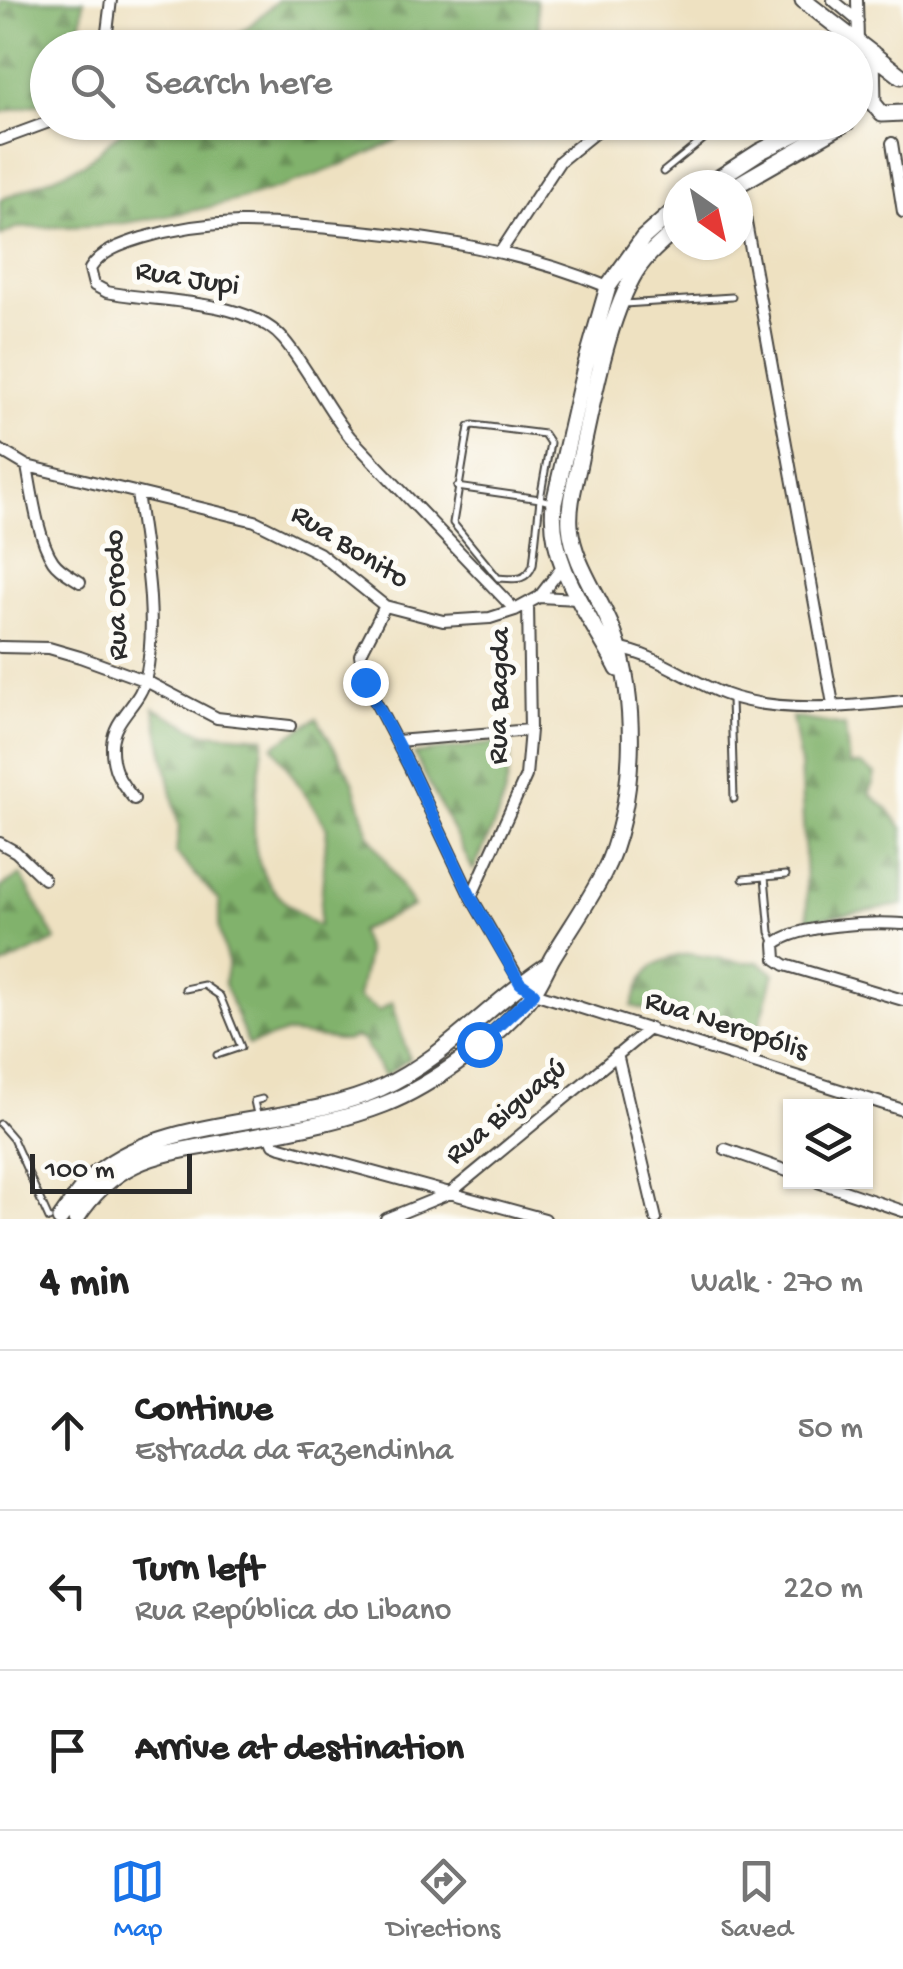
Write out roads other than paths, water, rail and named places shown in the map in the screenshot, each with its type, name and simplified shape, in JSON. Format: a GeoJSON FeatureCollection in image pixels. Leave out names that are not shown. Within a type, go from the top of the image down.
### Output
{"type":"FeatureCollection","features":[{"type":"Feature","properties":{"kind":"main road"},"geometry":{"type":"LineString","coordinates":[[803,0],[842,30]]}},
{"type":"Feature","properties":{"kind":"main road"},"geometry":{"type":"LineString","coordinates":[[873,54],[902,76]]}},
{"type":"Feature","properties":{"kind":"main road"},"geometry":{"type":"LineString","coordinates":[[873,88],[885,75],[902,76]]}},
{"type":"Feature","properties":{"kind":"main road"},"geometry":{"type":"LineString","coordinates":[[873,94],[876,109]]}},
{"type":"Feature","properties":{"kind":"main road"},"geometry":{"type":"LineString","coordinates":[[876,109],[890,116],[903,113]]}},
{"type":"Feature","properties":{"kind":"main road"},"geometry":{"type":"LineString","coordinates":[[733,170],[784,140]]}},
{"type":"Feature","properties":{"kind":"main road"},"geometry":{"type":"LineString","coordinates":[[753,175],[815,140]]}},
{"type":"Feature","properties":{"kind":"main road"},"geometry":{"type":"LineString","coordinates":[[613,648],[562,566],[547,501],[608,287],[643,238],[663,221]]}},
{"type":"Feature","properties":{"kind":"main road"},"geometry":{"type":"LineString","coordinates":[[76,1219],[103,1184],[158,1154],[348,1100],[398,1080],[527,988],[548,964],[603,874],[624,814],[631,745],[628,699],[570,526],[571,504],[587,426],[620,304],[640,265],[663,243]]}},
{"type":"Feature","properties":{"kind":"main road"},"geometry":{"type":"LineString","coordinates":[[60,1219],[92,1178],[134,1150],[180,1136],[265,1125]]}},
{"type":"Feature","properties":{"kind":"street"},"geometry":{"type":"LineString","coordinates":[[107,30],[111,0]]}},
{"type":"Feature","properties":{"kind":"street"},"geometry":{"type":"LineString","coordinates":[[834,0],[858,22]]}},
{"type":"Feature","properties":{"kind":"street"},"geometry":{"type":"LineString","coordinates":[[857,0],[858,30]]}},
{"type":"Feature","properties":{"kind":"street"},"geometry":{"type":"LineString","coordinates":[[0,140],[30,129]]}},
{"type":"Feature","properties":{"kind":"street"},"geometry":{"type":"LineString","coordinates":[[501,251],[560,161],[586,140]]}},
{"type":"Feature","properties":{"kind":"street"},"geometry":{"type":"LineString","coordinates":[[892,143],[903,212]]}},
{"type":"Feature","properties":{"kind":"street","name":"Rua Jupi"},"geometry":{"type":"LineString","coordinates":[[515,610],[350,436],[269,325],[236,310],[106,292],[94,284],[90,273],[100,257],[131,242],[168,230],[227,221],[371,232],[501,251],[608,287]]}},
{"type":"Feature","properties":{"kind":"street"},"geometry":{"type":"LineString","coordinates":[[752,260],[833,704]]}},
{"type":"Feature","properties":{"kind":"street","name":"Rua Bonito"},"geometry":{"type":"LineString","coordinates":[[0,450],[27,466],[254,521],[319,553],[385,606],[443,622],[480,620],[515,610],[539,597]]}},
{"type":"Feature","properties":{"kind":"street"},"geometry":{"type":"LineString","coordinates":[[27,466],[37,516],[51,556],[80,582]]}},
{"type":"Feature","properties":{"kind":"street","name":"Rua Orodo"},"geometry":{"type":"LineString","coordinates":[[134,799],[114,770],[112,738],[146,681],[150,628],[137,493]]}},
{"type":"Feature","properties":{"kind":"street"},"geometry":{"type":"LineString","coordinates":[[539,597],[562,566]]}},
{"type":"Feature","properties":{"kind":"street"},"geometry":{"type":"LineString","coordinates":[[539,597],[569,596],[580,600]]}},
{"type":"Feature","properties":{"kind":"street","name":"Rua Bagda"},"geometry":{"type":"LineString","coordinates":[[471,897],[526,776],[530,730],[528,604]]}},
{"type":"Feature","properties":{"kind":"street"},"geometry":{"type":"LineString","coordinates":[[385,606],[360,655],[360,666],[372,698],[397,740],[471,897],[527,988]]}},
{"type":"Feature","properties":{"kind":"street"},"geometry":{"type":"LineString","coordinates":[[0,648],[49,648],[146,681],[217,718],[290,726]]}},
{"type":"Feature","properties":{"kind":"street"},"geometry":{"type":"LineString","coordinates":[[613,648],[650,657],[731,696],[764,704],[800,707],[903,701]]}},
{"type":"Feature","properties":{"kind":"street"},"geometry":{"type":"LineString","coordinates":[[397,740],[530,730]]}},
{"type":"Feature","properties":{"kind":"street"},"geometry":{"type":"LineString","coordinates":[[0,843],[16,852],[44,879]]}},
{"type":"Feature","properties":{"kind":"street"},"geometry":{"type":"LineString","coordinates":[[903,924],[794,932],[775,944],[776,959],[786,964],[903,1000]]}},
{"type":"Feature","properties":{"kind":"street","name":"Rua Neropólis"},"geometry":{"type":"LineString","coordinates":[[527,988],[903,1110]]}},
{"type":"Feature","properties":{"kind":"street","name":"Rua Biguaçú"},"geometry":{"type":"LineString","coordinates":[[386,1219],[450,1193],[650,1028]]}},
{"type":"Feature","properties":{"kind":"street"},"geometry":{"type":"LineString","coordinates":[[617,1054],[656,1219]]}},
{"type":"Feature","properties":{"kind":"street"},"geometry":{"type":"LineString","coordinates":[[265,1125],[274,1144],[281,1147],[545,1219]]}},
{"type":"Feature","properties":{"kind":"street"},"geometry":{"type":"LineString","coordinates":[[724,1149],[783,1170]]}},
{"type":"Feature","properties":{"kind":"street"},"geometry":{"type":"LineString","coordinates":[[837,1189],[900,1213]]}},
{"type":"Feature","properties":{"kind":"lane"},"geometry":{"type":"LineString","coordinates":[[666,170],[703,140]]}},
{"type":"Feature","properties":{"kind":"lane"},"geometry":{"type":"LineString","coordinates":[[620,304],[732,298]]}},
{"type":"Feature","properties":{"kind":"lane"},"geometry":{"type":"LineString","coordinates":[[473,425],[544,434],[550,443],[547,501],[529,574],[521,580],[498,578],[455,528],[457,487],[468,430],[473,425]]}},
{"type":"Feature","properties":{"kind":"lane"},"geometry":{"type":"LineString","coordinates":[[457,487],[547,501]]}},
{"type":"Feature","properties":{"kind":"lane"},"geometry":{"type":"LineString","coordinates":[[731,696],[734,799]]}},
{"type":"Feature","properties":{"kind":"lane"},"geometry":{"type":"LineString","coordinates":[[743,879],[786,875]]}},
{"type":"Feature","properties":{"kind":"lane"},"geometry":{"type":"LineString","coordinates":[[764,877],[775,944]]}},
{"type":"Feature","properties":{"kind":"lane"},"geometry":{"type":"LineString","coordinates":[[185,989],[204,986],[220,996],[241,1047],[217,1055]]}},
{"type":"Feature","properties":{"kind":"lane"},"geometry":{"type":"LineString","coordinates":[[262,1100],[254,1101],[265,1125]]}},
{"type":"Feature","properties":{"kind":"lane"},"geometry":{"type":"LineString","coordinates":[[0,1124],[14,1139],[49,1219]]}}]}
